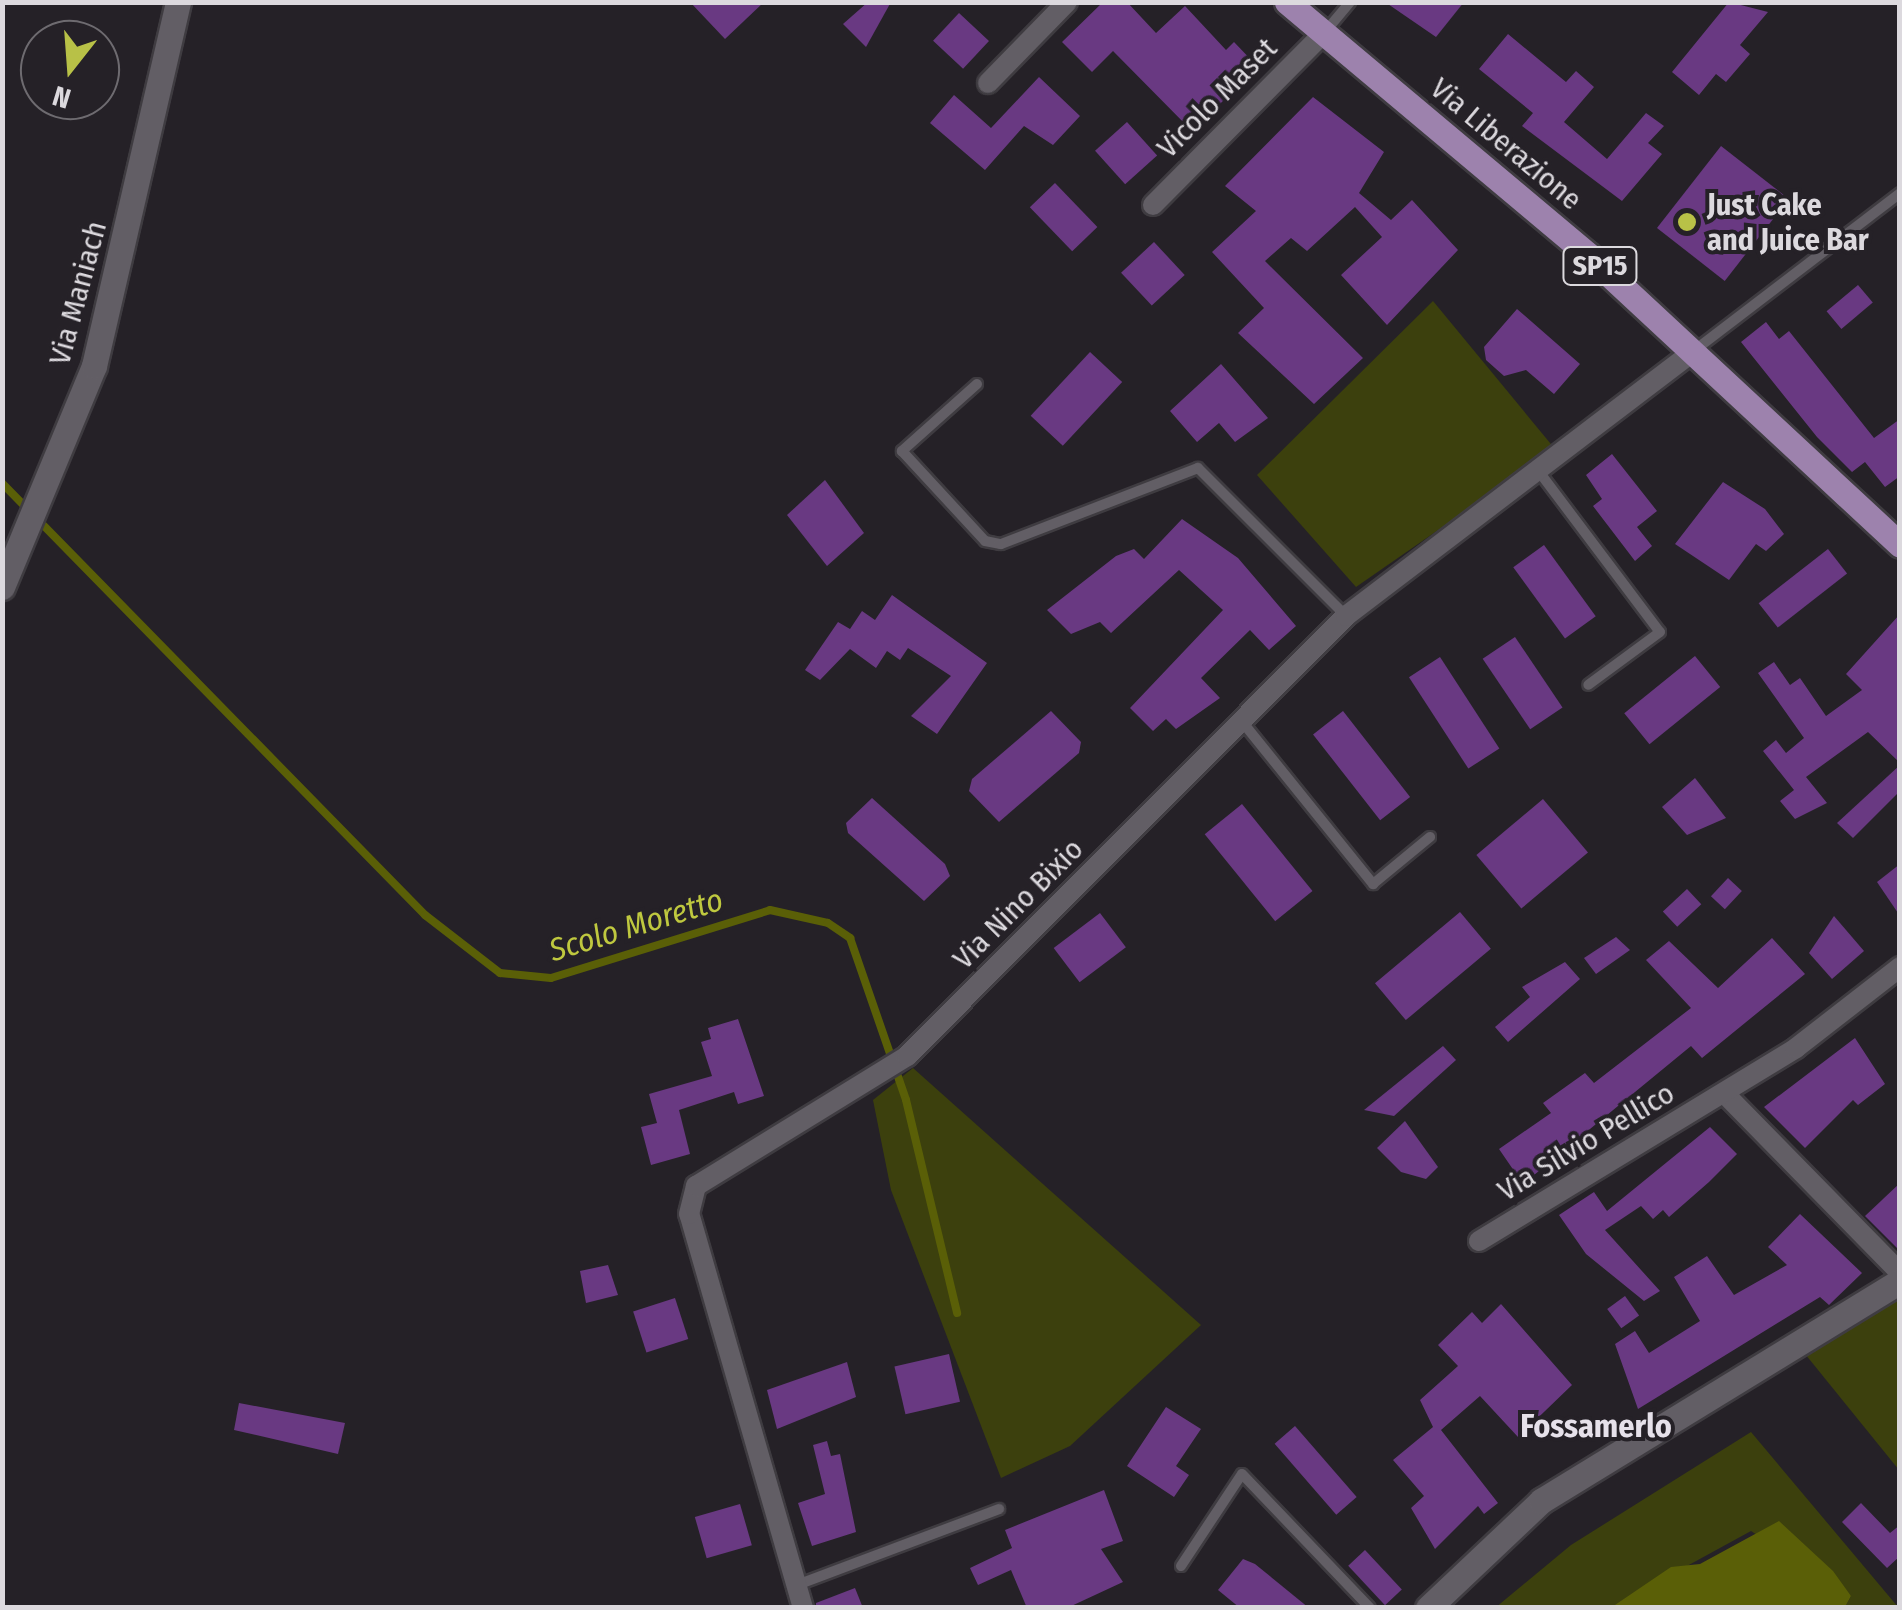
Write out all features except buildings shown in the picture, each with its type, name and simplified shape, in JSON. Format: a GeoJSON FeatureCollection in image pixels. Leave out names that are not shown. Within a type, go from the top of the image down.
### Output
{"type":"FeatureCollection","features":[{"type":"Feature","properties":{"kind":"main road","name":"Via Maniach"},"geometry":{"type":"LineString","coordinates":[[2,587],[48,491],[111,306],[178,2]]}},
{"type":"Feature","properties":{"kind":"main road","name":"Via Liberazione"},"geometry":{"type":"LineString","coordinates":[[1287,2],[1694,350],[1900,545]]}},
{"type":"Feature","properties":{"kind":"main road"},"geometry":{"type":"LineString","coordinates":[[1428,1608],[1541,1501],[1900,1281]]}},
{"type":"Feature","properties":{"kind":"street"},"geometry":{"type":"LineString","coordinates":[[988,83],[1067,2]]}},
{"type":"Feature","properties":{"kind":"street","name":"Vicolo Maset"},"geometry":{"type":"LineString","coordinates":[[1153,205],[1323,34]]}},
{"type":"Feature","properties":{"kind":"street","name":"Via Nino Bixio"},"geometry":{"type":"LineString","coordinates":[[802,1608],[690,1203],[717,1169],[869,1087],[907,1056],[1244,724],[1346,616],[1540,473],[1694,350]]}},
{"type":"Feature","properties":{"kind":"street","name":"Via Silvio Pellico"},"geometry":{"type":"LineString","coordinates":[[1479,1241],[1725,1094],[1900,966]]}},
{"type":"Feature","properties":{"kind":"street"},"geometry":{"type":"LineString","coordinates":[[1725,1094],[1900,1273]]}},
{"type":"Feature","properties":{"kind":"lane"},"geometry":{"type":"LineString","coordinates":[[1323,34],[1350,2]]}},
{"type":"Feature","properties":{"kind":"lane"},"geometry":{"type":"LineString","coordinates":[[1694,350],[1900,192]]}},
{"type":"Feature","properties":{"kind":"lane"},"geometry":{"type":"LineString","coordinates":[[976,384],[902,450],[985,540],[1001,544],[1198,468],[1346,616]]}},
{"type":"Feature","properties":{"kind":"lane"},"geometry":{"type":"LineString","coordinates":[[1540,473],[1660,632],[1588,685]]}},
{"type":"Feature","properties":{"kind":"lane"},"geometry":{"type":"LineString","coordinates":[[1244,724],[1372,884],[1430,837]]}},
{"type":"Feature","properties":{"kind":"lane"},"geometry":{"type":"LineString","coordinates":[[1180,1566],[1242,1474],[1370,1608]]}},
{"type":"Feature","properties":{"kind":"lane"},"geometry":{"type":"LineString","coordinates":[[796,1586],[999,1509]]}},
{"type":"Feature","properties":{"kind":"green space"},"geometry":{"type":"Polygon","coordinates":[[[1433,301],[1555,449],[1356,587],[1257,475],[1433,301]]]}},
{"type":"Feature","properties":{"kind":"green space"},"geometry":{"type":"Polygon","coordinates":[[[913,1068],[1201,1325],[1070,1446],[1001,1478],[891,1190],[873,1100],[913,1068]]]}},
{"type":"Feature","properties":{"kind":"green space"},"geometry":{"type":"Polygon","coordinates":[[[1899,1281],[1899,1470],[1797,1344],[1899,1281]]]}},
{"type":"Feature","properties":{"kind":"green space"},"geometry":{"type":"Polygon","coordinates":[[[1751,1432],[1898,1607],[1845,1607],[1851,1596],[1751,1531],[1612,1607],[1495,1608],[1571,1545],[1751,1432]]]}},
{"type":"Feature","properties":{"kind":"shaded area"},"geometry":{"type":"Polygon","coordinates":[[[1779,1521],[1833,1571],[1851,1596],[1845,1607],[1612,1607],[1671,1567],[1700,1564],[1779,1521]]]}},
{"type":"Feature","properties":{"kind":"waterway","name":"Scolo Moretto"},"geometry":{"type":"LineString","coordinates":[[2,483],[425,915],[500,973],[551,978],[770,910],[828,923],[850,938],[906,1100],[957,1313]]}},
{"type":"Feature","properties":{"kind":"place","name":"Just Cake and Juice Bar"},"geometry":{"type":"Point","coordinates":[1687,222]}},
{"type":"Feature","properties":{"kind":"district","name":"Fossamerlo"},"geometry":{"type":"Point","coordinates":[1596,1426]}}]}
